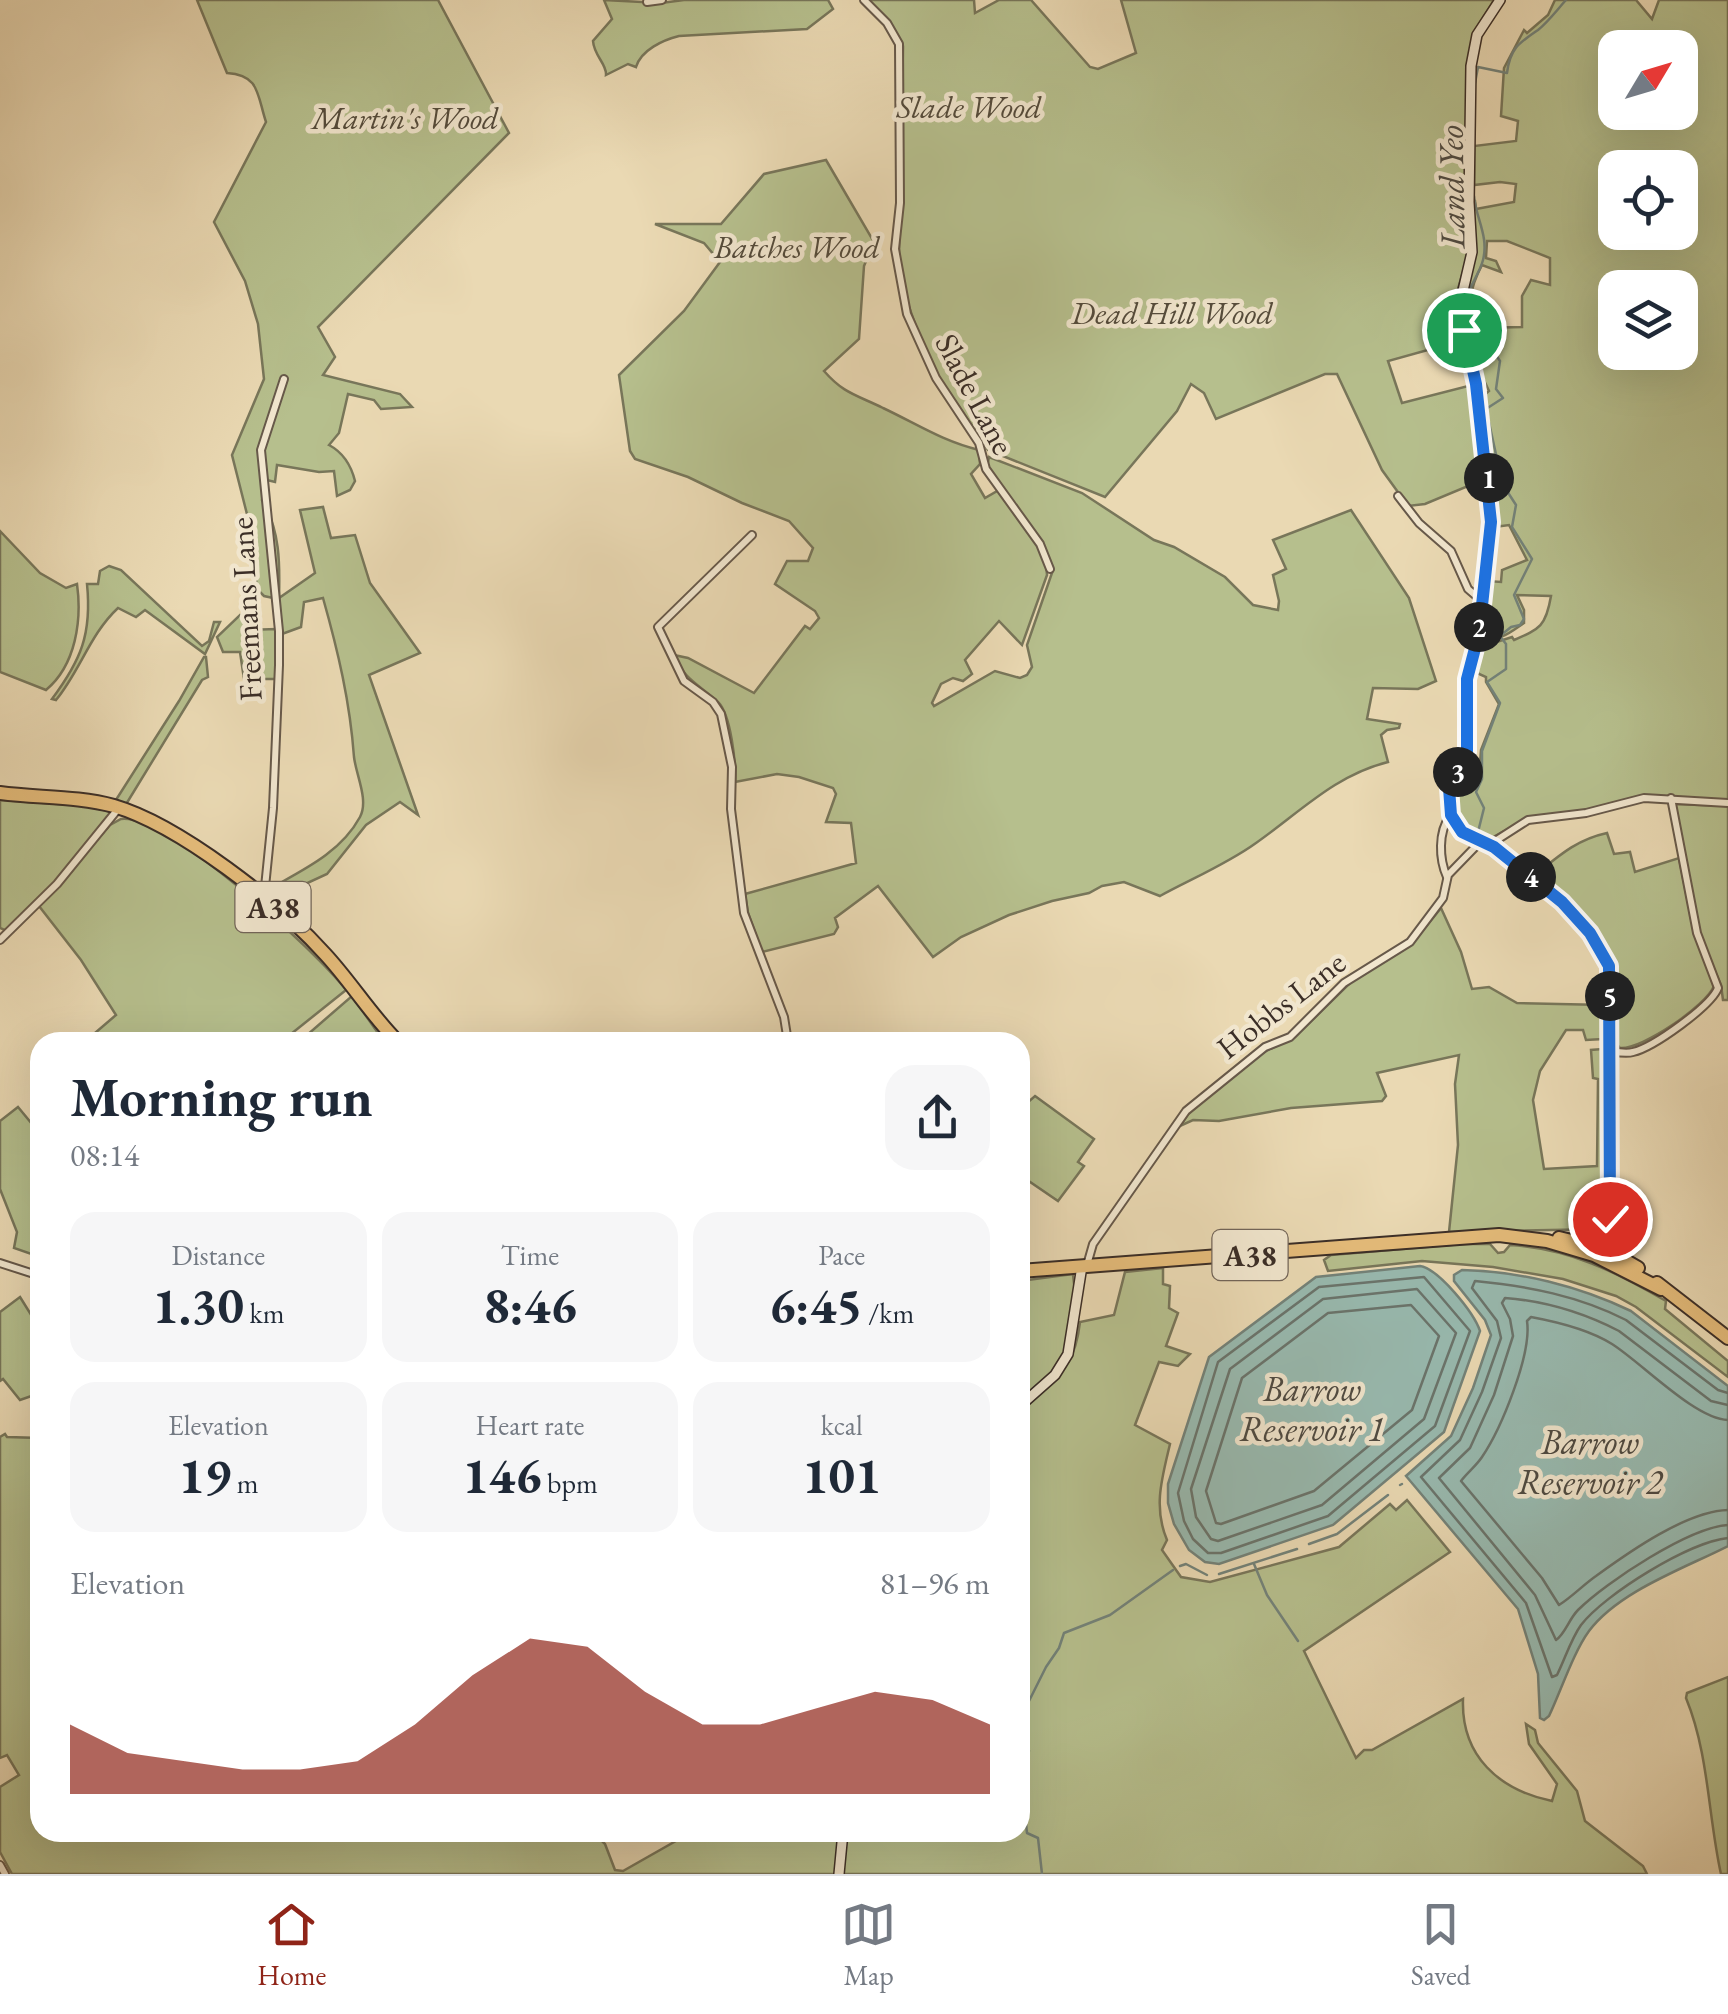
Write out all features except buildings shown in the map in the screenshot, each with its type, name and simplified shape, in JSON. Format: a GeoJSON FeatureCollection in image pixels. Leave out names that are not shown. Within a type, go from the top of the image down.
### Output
{"type":"FeatureCollection","features":[{"type":"Feature","properties":{"kind":"highway","name":"A38"},"geometry":{"type":"LineString","coordinates":[[0,793],[118,808],[174,834],[225,867],[322,950],[390,1032]]}},
{"type":"Feature","properties":{"kind":"highway","name":"A38"},"geometry":{"type":"LineString","coordinates":[[1030,1271],[1476,1235],[1552,1243],[1570,1240],[1632,1263],[1661,1289]]}},
{"type":"Feature","properties":{"kind":"highway"},"geometry":{"type":"LineString","coordinates":[[1552,1243],[1620,1267]]}},
{"type":"Feature","properties":{"kind":"highway"},"geometry":{"type":"LineString","coordinates":[[1599,1252],[1620,1267]]}},
{"type":"Feature","properties":{"kind":"highway","name":"A38"},"geometry":{"type":"LineString","coordinates":[[1620,1267],[1661,1289],[1728,1338]]}},
{"type":"Feature","properties":{"kind":"main road"},"geometry":{"type":"LineString","coordinates":[[1500,0],[1482,24],[1472,52],[1472,252],[1459,308],[1473,369],[1490,489],[1490,545],[1479,633],[1467,679],[1467,752],[1449,788],[1451,815],[1458,828],[1554,895],[1582,923],[1600,949],[1610,973],[1610,1226],[1599,1252]]}},
{"type":"Feature","properties":{"kind":"main road"},"geometry":{"type":"LineString","coordinates":[[1030,1397],[1055,1375],[1068,1354],[1085,1266]]}},
{"type":"Feature","properties":{"kind":"main road"},"geometry":{"type":"LineString","coordinates":[[839,1874],[842,1842]]}},
{"type":"Feature","properties":{"kind":"street"},"geometry":{"type":"LineString","coordinates":[[648,2],[662,0]]}},
{"type":"Feature","properties":{"kind":"street","name":"Slade Lane"},"geometry":{"type":"LineString","coordinates":[[864,0],[887,23],[899,44],[900,204],[894,249],[907,314],[936,378],[979,443],[986,469],[1033,533],[1050,570]]}},
{"type":"Feature","properties":{"kind":"street","name":"Freemans Lane"},"geometry":{"type":"LineString","coordinates":[[264,900],[280,664],[260,450],[284,379]]}},
{"type":"Feature","properties":{"kind":"street"},"geometry":{"type":"LineString","coordinates":[[1398,496],[1419,523],[1451,551],[1468,589],[1482,601]]}},
{"type":"Feature","properties":{"kind":"street"},"geometry":{"type":"LineString","coordinates":[[752,535],[658,628],[684,680],[718,708],[732,767],[730,809],[744,913],[786,1032]]}},
{"type":"Feature","properties":{"kind":"street","name":"Hobbs Lane"},"geometry":{"type":"LineString","coordinates":[[1085,1266],[1093,1244],[1186,1111],[1266,1047],[1290,1036],[1344,984],[1410,942],[1443,898],[1446,877],[1484,844],[1528,820],[1586,813],[1644,798],[1728,804]]}},
{"type":"Feature","properties":{"kind":"street"},"geometry":{"type":"LineString","coordinates":[[1607,1051],[1632,1052],[1657,1040],[1705,1006],[1718,988],[1694,921],[1671,798]]}},
{"type":"Feature","properties":{"kind":"street"},"geometry":{"type":"LineString","coordinates":[[0,940],[56,884],[118,808]]}},
{"type":"Feature","properties":{"kind":"street"},"geometry":{"type":"LineString","coordinates":[[1446,877],[1442,829],[1451,815]]}},
{"type":"Feature","properties":{"kind":"street"},"geometry":{"type":"LineString","coordinates":[[0,1263],[30,1273]]}},
{"type":"Feature","properties":{"kind":"street"},"geometry":{"type":"LineString","coordinates":[[0,1864],[6,1874]]}},
{"type":"Feature","properties":{"kind":"green space","name":"Martin's Wood"},"geometry":{"type":"Polygon","coordinates":[[[197,0],[438,0],[509,133],[318,327],[335,357],[323,375],[400,394],[412,407],[381,409],[374,400],[348,394],[339,433],[329,445],[343,456],[351,470],[355,481],[350,490],[337,496],[334,471],[277,465],[275,482],[267,480],[262,500],[276,535],[279,598],[315,573],[300,510],[323,507],[331,538],[355,535],[370,583],[420,653],[369,675],[418,815],[400,802],[366,825],[327,874],[273,899],[271,888],[321,859],[343,840],[360,817],[363,795],[343,677],[323,598],[304,602],[301,627],[282,634],[278,599],[264,596],[257,589],[250,526],[232,455],[264,379],[258,324],[245,281],[214,222],[266,122],[251,82],[227,73],[197,0]]]}},
{"type":"Feature","properties":{"kind":"green space"},"geometry":{"type":"Polygon","coordinates":[[[604,0],[828,0],[833,9],[807,29],[679,36],[648,51],[636,67],[628,64],[606,75],[593,41],[612,19],[604,0]]]}},
{"type":"Feature","properties":{"kind":"green space"},"geometry":{"type":"Polygon","coordinates":[[[867,0],[974,0],[975,13],[999,0],[1031,0],[1090,67],[1098,69],[1136,53],[1121,0],[1494,0],[1475,31],[1470,53],[1469,251],[1455,299],[1460,341],[1388,361],[1402,403],[1472,385],[1485,479],[1425,504],[1408,506],[1382,470],[1337,374],[1325,374],[1216,419],[1204,393],[1191,384],[1177,411],[1105,497],[988,450],[934,370],[907,301],[899,254],[903,46],[889,21],[867,0]]]}},
{"type":"Feature","properties":{"kind":"green space"},"geometry":{"type":"Polygon","coordinates":[[[1555,0],[1636,0],[1652,19],[1659,0],[1728,0],[1728,800],[1642,796],[1600,808],[1526,819],[1486,841],[1462,825],[1452,800],[1455,781],[1466,758],[1480,763],[1481,750],[1499,704],[1486,677],[1477,673],[1479,666],[1472,666],[1481,647],[1512,637],[1514,640],[1540,625],[1551,596],[1517,595],[1524,610],[1524,623],[1500,637],[1484,636],[1488,581],[1501,582],[1502,570],[1527,560],[1509,525],[1494,527],[1481,398],[1489,391],[1482,376],[1474,333],[1479,328],[1522,327],[1522,296],[1531,280],[1550,285],[1550,258],[1507,241],[1487,241],[1486,258],[1496,261],[1501,272],[1482,265],[1470,299],[1469,338],[1462,315],[1472,201],[1476,209],[1514,202],[1516,184],[1474,185],[1474,146],[1516,141],[1518,121],[1501,116],[1504,68],[1524,30],[1527,33],[1548,15],[1555,0]]]}},
{"type":"Feature","properties":{"kind":"green space","name":"Batches Wood"},"geometry":{"type":"Polygon","coordinates":[[[826,160],[874,242],[864,266],[859,339],[824,371],[851,393],[941,437],[979,450],[980,464],[971,474],[985,498],[999,490],[1036,540],[1046,563],[1047,575],[1022,645],[999,621],[965,660],[972,674],[963,681],[953,678],[941,684],[934,706],[995,671],[1020,678],[1032,667],[1027,645],[1053,570],[1049,559],[987,467],[989,457],[1082,493],[1154,540],[1174,547],[1225,577],[1253,605],[1278,610],[1273,575],[1286,569],[1273,540],[1351,510],[1409,598],[1436,681],[1418,689],[1373,688],[1367,719],[1400,724],[1381,735],[1388,762],[1334,785],[1245,851],[1160,896],[1124,882],[1102,886],[1009,915],[961,937],[933,957],[878,886],[835,918],[838,927],[834,934],[762,952],[745,894],[856,863],[851,823],[826,822],[836,794],[833,788],[777,774],[735,782],[732,740],[723,708],[688,676],[674,655],[688,658],[754,693],[805,626],[810,629],[819,618],[815,611],[775,584],[787,561],[808,561],[813,548],[789,521],[688,477],[635,459],[630,451],[619,375],[684,311],[720,262],[704,243],[655,224],[721,224],[764,174],[826,160]]]}},
{"type":"Feature","properties":{"kind":"green space"},"geometry":{"type":"Polygon","coordinates":[[[0,531],[40,573],[66,588],[77,584],[75,641],[64,668],[46,690],[0,672],[0,531]]]}},
{"type":"Feature","properties":{"kind":"green space"},"geometry":{"type":"Polygon","coordinates":[[[109,566],[121,570],[202,646],[209,641],[214,622],[220,622],[205,654],[145,610],[136,617],[118,608],[100,629],[64,689],[56,700],[52,699],[82,646],[88,618],[87,584],[98,584],[100,571],[109,566]]]}},
{"type":"Feature","properties":{"kind":"green space"},"geometry":{"type":"Polygon","coordinates":[[[240,615],[246,619],[249,630],[276,629],[276,679],[244,679],[240,652],[223,652],[217,637],[240,615]]]}},
{"type":"Feature","properties":{"kind":"green space"},"geometry":{"type":"Polygon","coordinates":[[[204,657],[208,677],[202,680],[125,806],[114,803],[179,701],[204,657]]]}},
{"type":"Feature","properties":{"kind":"green space"},"geometry":{"type":"Polygon","coordinates":[[[0,800],[87,806],[112,812],[67,869],[7,931],[0,928],[0,800]]]}},
{"type":"Feature","properties":{"kind":"green space"},"geometry":{"type":"Polygon","coordinates":[[[1675,804],[1728,806],[1728,1000],[1723,1000],[1721,985],[1699,934],[1675,804]]]}},
{"type":"Feature","properties":{"kind":"green space"},"geometry":{"type":"Polygon","coordinates":[[[121,819],[143,823],[205,860],[305,946],[346,990],[294,1032],[96,1032],[116,1015],[81,960],[39,906],[110,825],[121,819]]]}},
{"type":"Feature","properties":{"kind":"green space"},"geometry":{"type":"Polygon","coordinates":[[[1607,833],[1614,854],[1630,852],[1635,872],[1679,858],[1694,933],[1714,986],[1673,1025],[1643,1042],[1620,1048],[1612,1031],[1614,981],[1609,958],[1584,920],[1539,880],[1540,871],[1563,853],[1607,833]]]}},
{"type":"Feature","properties":{"kind":"green space"},"geometry":{"type":"Polygon","coordinates":[[[1441,908],[1472,989],[1489,987],[1517,1003],[1604,1005],[1603,1039],[1586,1040],[1583,1030],[1566,1030],[1540,1071],[1533,1100],[1544,1169],[1597,1166],[1598,1079],[1593,1078],[1591,1050],[1602,1049],[1604,1229],[1449,1232],[1458,1145],[1455,1084],[1459,1055],[1377,1073],[1386,1096],[1382,1101],[1291,1108],[1219,1121],[1193,1120],[1180,1126],[1191,1110],[1262,1053],[1295,1037],[1351,982],[1411,945],[1441,908]]]}},
{"type":"Feature","properties":{"kind":"green space"},"geometry":{"type":"Polygon","coordinates":[[[352,996],[377,1032],[311,1032],[352,996]]]}},
{"type":"Feature","properties":{"kind":"green space"},"geometry":{"type":"Polygon","coordinates":[[[1035,1096],[1094,1139],[1078,1162],[1084,1166],[1058,1201],[1030,1182],[1030,1100],[1035,1096]]]}},
{"type":"Feature","properties":{"kind":"green space"},"geometry":{"type":"Polygon","coordinates":[[[18,1107],[30,1122],[30,1254],[14,1248],[17,1232],[0,1189],[0,1121],[18,1107]]]}},
{"type":"Feature","properties":{"kind":"green space"},"geometry":{"type":"Polygon","coordinates":[[[1490,1244],[1498,1253],[1510,1245],[1552,1251],[1629,1280],[1666,1301],[1665,1309],[1728,1361],[1728,1377],[1636,1307],[1616,1296],[1563,1279],[1493,1267],[1422,1261],[1328,1271],[1324,1260],[1331,1255],[1490,1244]]]}},
{"type":"Feature","properties":{"kind":"green space"},"geometry":{"type":"Polygon","coordinates":[[[1163,1268],[1163,1284],[1170,1286],[1169,1308],[1178,1313],[1166,1346],[1190,1354],[1178,1366],[1159,1362],[1135,1425],[1170,1444],[1160,1492],[1160,1516],[1167,1540],[1162,1550],[1181,1577],[1210,1582],[1339,1547],[1390,1504],[1396,1510],[1407,1500],[1450,1552],[1304,1651],[1356,1758],[1364,1750],[1372,1750],[1463,1699],[1469,1737],[1487,1767],[1515,1788],[1552,1801],[1557,1784],[1529,1744],[1526,1724],[1535,1730],[1538,1743],[1577,1791],[1585,1821],[1643,1866],[1647,1874],[843,1874],[846,1842],[1030,1842],[1030,1400],[1065,1367],[1080,1322],[1114,1315],[1125,1272],[1163,1268]]]}},
{"type":"Feature","properties":{"kind":"green space"},"geometry":{"type":"Polygon","coordinates":[[[1073,1274],[1074,1310],[1062,1359],[1030,1392],[1030,1280],[1073,1274]]]}},
{"type":"Feature","properties":{"kind":"green space"},"geometry":{"type":"Polygon","coordinates":[[[20,1297],[30,1313],[30,1396],[20,1400],[3,1379],[0,1381],[0,1312],[20,1297]]]}},
{"type":"Feature","properties":{"kind":"green space"},"geometry":{"type":"Polygon","coordinates":[[[5,1434],[30,1438],[30,1842],[603,1842],[615,1870],[623,1871],[674,1842],[839,1842],[836,1874],[12,1874],[0,1852],[0,1787],[19,1775],[7,1755],[0,1758],[0,1437],[5,1434]]]}},
{"type":"Feature","properties":{"kind":"green space"},"geometry":{"type":"Polygon","coordinates":[[[1728,1677],[1728,1874],[1721,1874],[1704,1763],[1686,1698],[1687,1693],[1728,1677]]]}},
{"type":"Feature","properties":{"kind":"water","name":"Barrow Reservoir 1"},"geometry":{"type":"Polygon","coordinates":[[[1420,1266],[1437,1275],[1455,1293],[1480,1331],[1444,1432],[1333,1525],[1219,1564],[1205,1562],[1189,1550],[1174,1524],[1168,1484],[1209,1357],[1316,1277],[1420,1266]]]}},
{"type":"Feature","properties":{"kind":"water","name":"Barrow Reservoir 2"},"geometry":{"type":"Polygon","coordinates":[[[1462,1270],[1527,1277],[1611,1302],[1631,1311],[1728,1386],[1728,1546],[1635,1592],[1602,1617],[1583,1640],[1544,1720],[1540,1718],[1538,1674],[1518,1609],[1406,1476],[1451,1436],[1491,1335],[1485,1320],[1454,1281],[1454,1275],[1462,1270]]]}},
{"type":"Feature","properties":{"kind":"waterway","name":"Land Yeo"},"geometry":{"type":"LineString","coordinates":[[1475,83],[1478,67],[1507,73],[1516,47],[1542,27],[1566,0]]}},
{"type":"Feature","properties":{"kind":"waterway","name":"Land Yeo"},"geometry":{"type":"LineString","coordinates":[[1474,196],[1484,251],[1466,305],[1473,321],[1491,326],[1490,346],[1500,361],[1496,389],[1503,398],[1486,409],[1501,477],[1509,484],[1507,491],[1516,505],[1512,527],[1532,559],[1514,595],[1524,619],[1500,636],[1506,644],[1506,669],[1487,682],[1500,703],[1482,751],[1482,779],[1476,792],[1484,808],[1478,832]]}},
{"type":"Feature","properties":{"kind":"waterway"},"geometry":{"type":"LineString","coordinates":[[1309,1544],[1337,1534],[1388,1495]]}},
{"type":"Feature","properties":{"kind":"waterway"},"geometry":{"type":"LineString","coordinates":[[1219,1574],[1297,1549]]}},
{"type":"Feature","properties":{"kind":"waterway"},"geometry":{"type":"LineString","coordinates":[[1180,1566],[1186,1564],[1207,1575]]}},
{"type":"Feature","properties":{"kind":"waterway"},"geometry":{"type":"LineString","coordinates":[[1254,1564],[1267,1595],[1298,1641]]}},
{"type":"Feature","properties":{"kind":"waterway"},"geometry":{"type":"LineString","coordinates":[[1030,1699],[1064,1633],[1110,1615],[1173,1570]]}},
{"type":"Feature","properties":{"kind":"waterway"},"geometry":{"type":"LineString","coordinates":[[1030,1834],[1038,1838],[1042,1874]]}},
{"type":"Feature","properties":{"kind":"route"},"geometry":{"type":"LineString","coordinates":[[1464,330],[1476,384],[1491,522],[1479,633],[1467,679],[1467,752],[1449,788],[1449,805],[1452,819],[1462,832],[1494,847],[1582,923],[1609,966],[1610,1219]]}},
{"type":"Feature","properties":{"kind":"park label","name":"Slade Wood"},"geometry":{"type":"Point","coordinates":[969,107]}},
{"type":"Feature","properties":{"kind":"park label","name":"Dead Hill Wood"},"geometry":{"type":"Point","coordinates":[1172,313]}}]}
